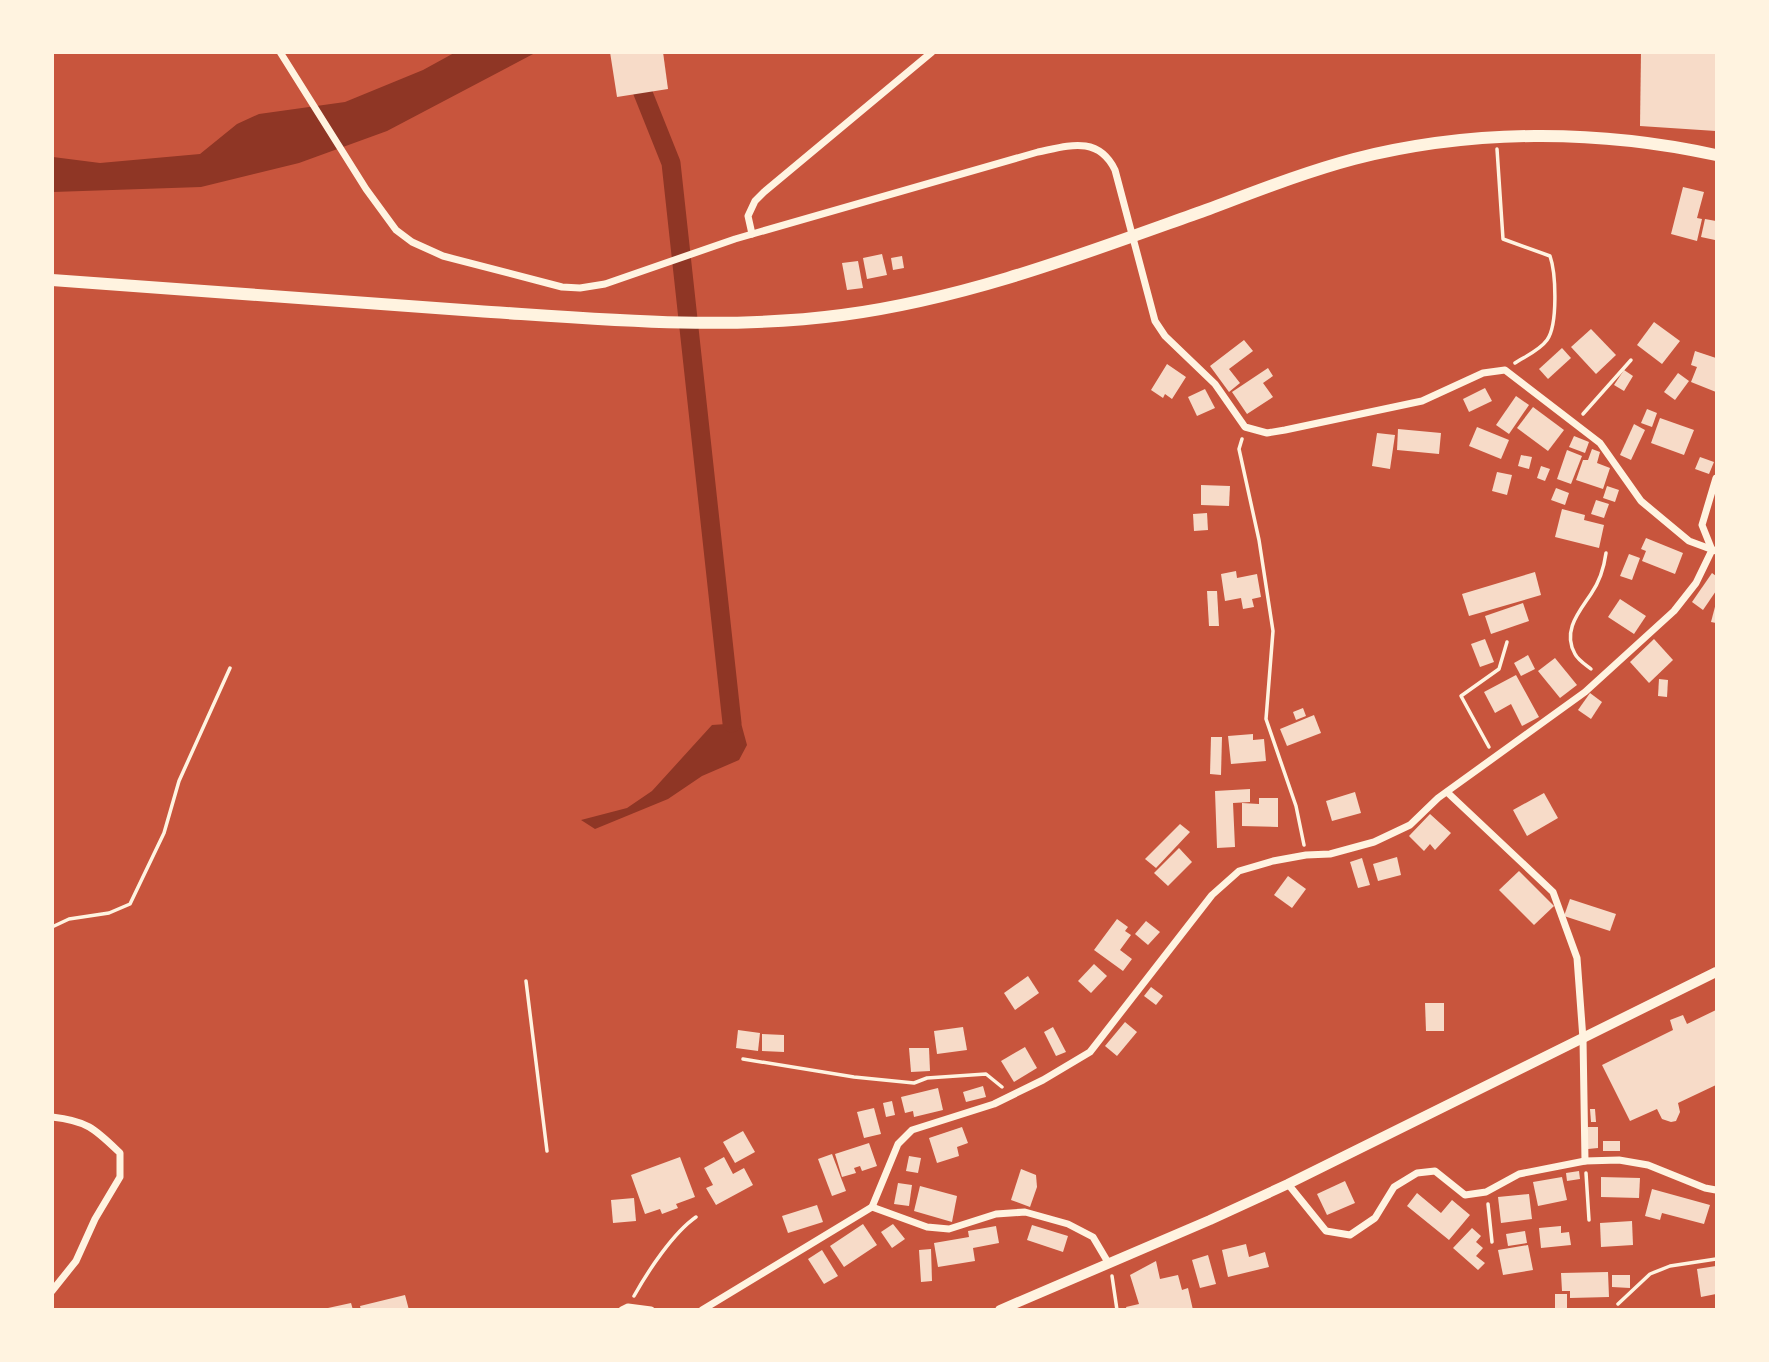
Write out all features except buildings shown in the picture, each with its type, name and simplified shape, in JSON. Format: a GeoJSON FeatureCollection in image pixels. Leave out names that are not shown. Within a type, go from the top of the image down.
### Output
{"type":"FeatureCollection","features":[{"type":"Feature","properties":{"kind":"highway"},"geometry":{"type":"LineString","coordinates":[[52,280],[661,322],[717,324],[830,317],[938,298],[1018,276],[1293,178],[1356,159],[1436,143],[1496,137],[1601,137],[1717,155]]}},
{"type":"Feature","properties":{"kind":"main road"},"geometry":{"type":"LineString","coordinates":[[1000,1310],[1288,1184],[1717,972]]}},
{"type":"Feature","properties":{"kind":"street"},"geometry":{"type":"LineString","coordinates":[[280,52],[366,189],[396,230],[412,242],[470,264],[570,288],[592,287],[623,279],[752,234],[1038,152],[1074,144],[1091,147],[1110,161],[1155,321],[1165,336],[1215,384],[1245,427],[1267,433],[1422,401],[1483,373],[1505,370],[1600,443],[1641,501],[1689,541],[1714,551]]}},
{"type":"Feature","properties":{"kind":"street"},"geometry":{"type":"LineString","coordinates":[[752,234],[748,216],[755,201],[932,52]]}},
{"type":"Feature","properties":{"kind":"street"},"geometry":{"type":"LineString","coordinates":[[1714,551],[1702,525],[1717,478]]}},
{"type":"Feature","properties":{"kind":"street"},"geometry":{"type":"LineString","coordinates":[[702,1310],[872,1207],[898,1144],[912,1130],[994,1104],[1043,1080],[1090,1052],[1212,895],[1239,871],[1273,861],[1330,854],[1374,842],[1410,825],[1438,798],[1601,678],[1674,611],[1696,583],[1714,551]]}},
{"type":"Feature","properties":{"kind":"street"},"geometry":{"type":"LineString","coordinates":[[1448,793],[1553,892],[1577,958],[1583,1039],[1585,1161]]}},
{"type":"Feature","properties":{"kind":"street"},"geometry":{"type":"LineString","coordinates":[[52,1117],[70,1119],[93,1127],[120,1153],[120,1177],[95,1219],[76,1261],[52,1291]]}},
{"type":"Feature","properties":{"kind":"street"},"geometry":{"type":"LineString","coordinates":[[1288,1184],[1326,1231],[1350,1235],[1375,1218],[1394,1187],[1417,1173],[1435,1171],[1465,1195],[1486,1192],[1519,1174],[1585,1161],[1619,1160],[1648,1165],[1705,1188],[1717,1190]]}},
{"type":"Feature","properties":{"kind":"street"},"geometry":{"type":"LineString","coordinates":[[872,1207],[927,1227],[949,1229],[996,1214],[1026,1212],[1068,1224],[1093,1237],[1109,1264]]}},
{"type":"Feature","properties":{"kind":"street"},"geometry":{"type":"LineString","coordinates":[[625,1308],[651,1310]]}},
{"type":"Feature","properties":{"kind":"path"},"geometry":{"type":"LineString","coordinates":[[1496,137],[1503,239],[1505,242],[1550,256],[1555,280],[1549,337],[1539,348],[1505,370]]}},
{"type":"Feature","properties":{"kind":"path"},"geometry":{"type":"LineString","coordinates":[[1574,423],[1631,360]]}},
{"type":"Feature","properties":{"kind":"path"},"geometry":{"type":"LineString","coordinates":[[1245,427],[1239,449],[1259,540],[1273,631],[1266,719],[1296,806],[1306,855]]}},
{"type":"Feature","properties":{"kind":"path"},"geometry":{"type":"LineString","coordinates":[[1601,678],[1575,655],[1570,636],[1575,614],[1592,593],[1604,569],[1606,553]]}},
{"type":"Feature","properties":{"kind":"path"},"geometry":{"type":"LineString","coordinates":[[1495,758],[1461,696],[1499,669],[1507,642]]}},
{"type":"Feature","properties":{"kind":"path"},"geometry":{"type":"LineString","coordinates":[[52,927],[69,919],[109,913],[130,904],[164,833],[179,780],[230,668]]}},
{"type":"Feature","properties":{"kind":"path"},"geometry":{"type":"LineString","coordinates":[[526,981],[547,1151]]}},
{"type":"Feature","properties":{"kind":"path"},"geometry":{"type":"LineString","coordinates":[[743,1059],[854,1077],[914,1083],[927,1078],[986,1074],[1012,1095]]}},
{"type":"Feature","properties":{"kind":"path"},"geometry":{"type":"LineString","coordinates":[[1585,1161],[1589,1220]]}},
{"type":"Feature","properties":{"kind":"path"},"geometry":{"type":"LineString","coordinates":[[1486,1192],[1492,1242]]}},
{"type":"Feature","properties":{"kind":"path"},"geometry":{"type":"LineString","coordinates":[[625,1308],[685,1224],[696,1217]]}},
{"type":"Feature","properties":{"kind":"path"},"geometry":{"type":"LineString","coordinates":[[1618,1304],[1650,1274],[1670,1266],[1717,1259]]}},
{"type":"Feature","properties":{"kind":"path"},"geometry":{"type":"LineString","coordinates":[[1109,1264],[1117,1310]]}},
{"type":"Feature","properties":{"kind":"shaded area"},"geometry":{"type":"Polygon","coordinates":[[[454,53],[535,53],[387,131],[299,163],[201,187],[53,192],[53,157],[100,163],[200,154],[237,124],[259,114],[345,102],[423,70],[454,53]]]}},
{"type":"Feature","properties":{"kind":"shaded area"},"geometry":{"type":"Polygon","coordinates":[[[741,723],[747,745],[739,760],[702,776],[668,799],[595,829],[581,820],[627,808],[652,791],[712,725],[741,723]]]}},
{"type":"Feature","properties":{"kind":"waterway"},"geometry":{"type":"LineString","coordinates":[[636,69],[671,163],[732,723]]}}]}
